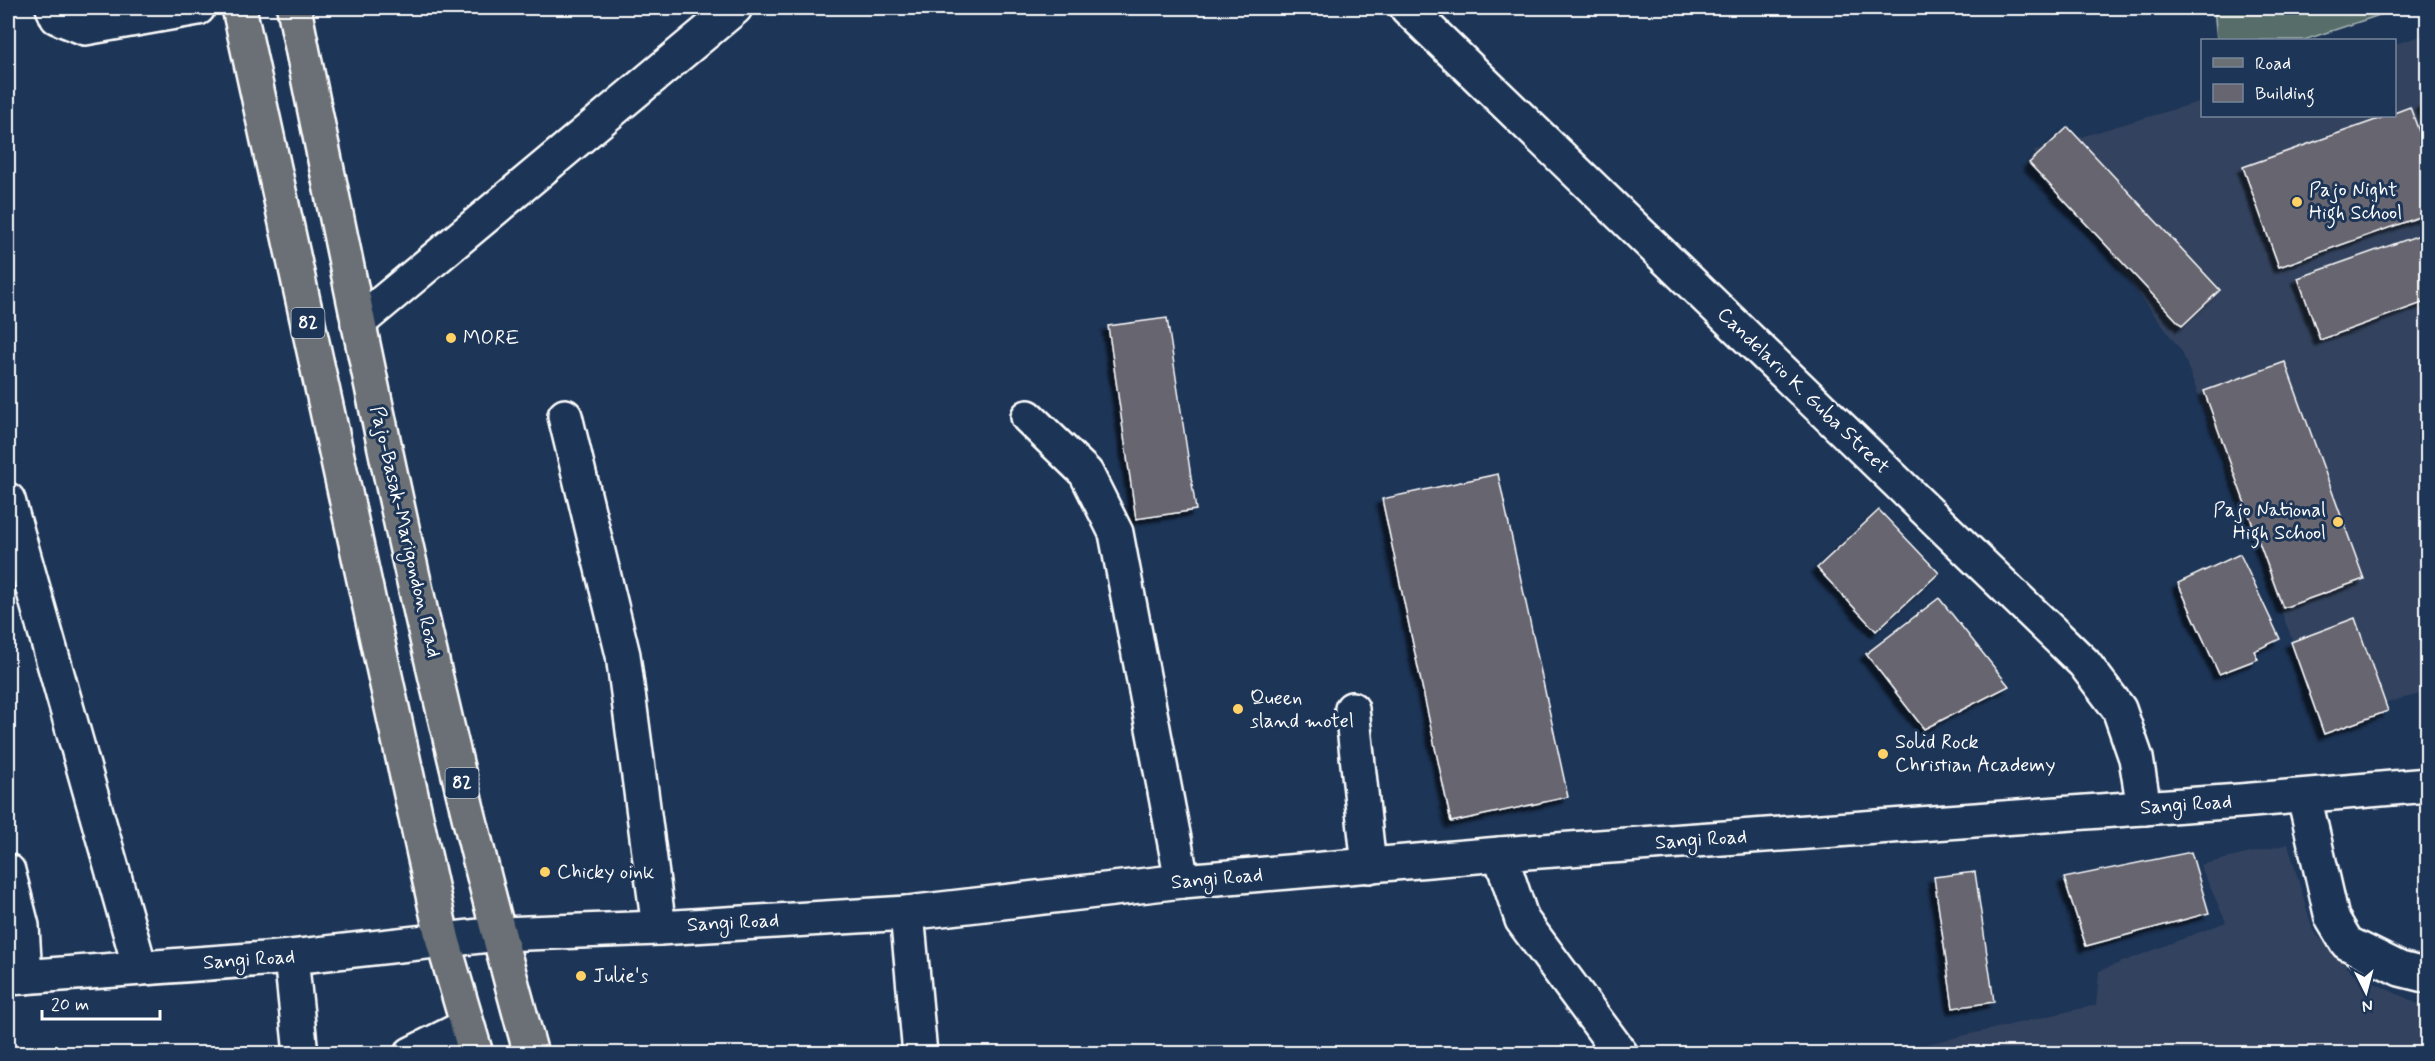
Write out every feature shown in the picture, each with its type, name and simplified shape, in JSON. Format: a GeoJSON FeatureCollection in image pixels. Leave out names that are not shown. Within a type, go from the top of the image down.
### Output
{"type":"FeatureCollection","features":[{"type":"Feature","properties":{"kind":"main road","name":"82"},"geometry":{"type":"LineString","coordinates":[[239,8],[444,941],[472,1040]]}},
{"type":"Feature","properties":{"kind":"main road","name":"Pajo-Basak-Marigondon Road"},"geometry":{"type":"LineString","coordinates":[[294,8],[358,323],[427,633],[498,934],[531,1053]]}},
{"type":"Feature","properties":{"kind":"street"},"geometry":{"type":"LineString","coordinates":[[53,8],[57,17],[85,28],[198,8]]}},
{"type":"Feature","properties":{"kind":"street"},"geometry":{"type":"LineString","coordinates":[[358,323],[735,8]]}},
{"type":"Feature","properties":{"kind":"street","name":"Candelario K. Guba Street"},"geometry":{"type":"LineString","coordinates":[[1407,8],[2084,663],[2119,708],[2136,758],[2144,808]]}},
{"type":"Feature","properties":{"kind":"street"},"geometry":{"type":"LineString","coordinates":[[565,416],[623,655],[659,928]]}},
{"type":"Feature","properties":{"kind":"street"},"geometry":{"type":"LineString","coordinates":[[1028,417],[1086,473],[1116,533],[1182,881]]}},
{"type":"Feature","properties":{"kind":"street"},"geometry":{"type":"LineString","coordinates":[[8,500],[140,968]]}},
{"type":"Feature","properties":{"kind":"street"},"geometry":{"type":"LineString","coordinates":[[1352,709],[1369,866]]}},
{"type":"Feature","properties":{"kind":"street","name":"Sangi Road"},"geometry":{"type":"LineString","coordinates":[[16,977],[291,957],[498,934],[659,928],[907,913],[1182,881],[1500,854],[2144,808],[2427,785]]}},
{"type":"Feature","properties":{"kind":"street"},"geometry":{"type":"LineString","coordinates":[[2304,796],[2332,918],[2347,943],[2400,969],[2427,976]]}},
{"type":"Feature","properties":{"kind":"street"},"geometry":{"type":"LineString","coordinates":[[1500,854],[1522,920],[1621,1053]]}},
{"type":"Feature","properties":{"kind":"street"},"geometry":{"type":"LineString","coordinates":[[8,871],[22,926],[16,977]]}},
{"type":"Feature","properties":{"kind":"street"},"geometry":{"type":"LineString","coordinates":[[907,913],[920,1053]]}},
{"type":"Feature","properties":{"kind":"street"},"geometry":{"type":"LineString","coordinates":[[291,957],[301,1053]]}},
{"type":"Feature","properties":{"kind":"street"},"geometry":{"type":"LineString","coordinates":[[411,1053],[472,1040]]}},
{"type":"Feature","properties":{"kind":"shaded area","name":"Pajo National High School"},"geometry":{"type":"Polygon","coordinates":[[[2427,34],[2427,692],[2323,720],[2182,352],[2033,151],[2201,101],[2201,117],[2396,117],[2396,44],[2427,34]]]}},
{"type":"Feature","properties":{"kind":"shaded area"},"geometry":{"type":"Polygon","coordinates":[[[2288,844],[2313,931],[2353,973],[2427,1008],[2427,1053],[1884,1054],[2096,1005],[2099,971],[2226,922],[2200,865],[2288,844]]]}},
{"type":"Feature","properties":{"kind":"green space"},"geometry":{"type":"Polygon","coordinates":[[[2214,8],[2401,8],[2307,39],[2217,39],[2214,8]]]}},
{"type":"Feature","properties":{"kind":"building"},"geometry":{"type":"Polygon","coordinates":[[[2428,101],[2428,123],[2421,104],[2428,101]]]}},
{"type":"Feature","properties":{"kind":"building"},"geometry":{"type":"Polygon","coordinates":[[[2410,107],[2428,156],[2428,214],[2279,267],[2243,167],[2384,117],[2396,117],[2396,112],[2410,107]]]}},
{"type":"Feature","properties":{"kind":"building"},"geometry":{"type":"Polygon","coordinates":[[[2068,127],[2220,290],[2182,326],[2029,163],[2068,127]]]}},
{"type":"Feature","properties":{"kind":"building"},"geometry":{"type":"Polygon","coordinates":[[[2428,232],[2428,301],[2320,340],[2298,278],[2428,232]]]}},
{"type":"Feature","properties":{"kind":"building"},"geometry":{"type":"Polygon","coordinates":[[[1167,318],[1196,510],[1136,519],[1108,326],[1167,318]]]}},
{"type":"Feature","properties":{"kind":"building"},"geometry":{"type":"Polygon","coordinates":[[[2285,362],[2364,579],[2283,608],[2204,391],[2285,362]]]}},
{"type":"Feature","properties":{"kind":"building"},"geometry":{"type":"Polygon","coordinates":[[[1498,474],[1568,797],[1451,822],[1382,499],[1498,474]]]}},
{"type":"Feature","properties":{"kind":"building"},"geometry":{"type":"Polygon","coordinates":[[[1879,510],[1939,573],[1876,631],[1817,568],[1879,510]]]}},
{"type":"Feature","properties":{"kind":"building"},"geometry":{"type":"Polygon","coordinates":[[[2240,554],[2280,639],[2254,651],[2258,659],[2219,674],[2178,583],[2240,554]]]}},
{"type":"Feature","properties":{"kind":"building"},"geometry":{"type":"Polygon","coordinates":[[[1939,598],[2009,686],[1924,729],[1866,654],[1939,598]]]}},
{"type":"Feature","properties":{"kind":"building"},"geometry":{"type":"Polygon","coordinates":[[[2355,618],[2388,711],[2324,734],[2291,642],[2355,618]]]}},
{"type":"Feature","properties":{"kind":"building"},"geometry":{"type":"Polygon","coordinates":[[[2191,852],[2209,913],[2086,946],[2064,878],[2191,852]]]}},
{"type":"Feature","properties":{"kind":"building"},"geometry":{"type":"Polygon","coordinates":[[[1975,872],[1994,1002],[1953,1008],[1934,877],[1975,872]]]}},
{"type":"Feature","properties":{"kind":"place","name":"Pajo Night High School"},"geometry":{"type":"Point","coordinates":[2297,202]}},
{"type":"Feature","properties":{"kind":"place","name":"MORE"},"geometry":{"type":"Point","coordinates":[451,338]}},
{"type":"Feature","properties":{"kind":"place","name":"Pajo National High School"},"geometry":{"type":"Point","coordinates":[2338,522]}},
{"type":"Feature","properties":{"kind":"place","name":"Queen sland motel"},"geometry":{"type":"Point","coordinates":[1238,709]}},
{"type":"Feature","properties":{"kind":"place","name":"Solid Rock Christian Academy"},"geometry":{"type":"Point","coordinates":[1883,754]}},
{"type":"Feature","properties":{"kind":"place","name":"Chicky oink"},"geometry":{"type":"Point","coordinates":[545,872]}},
{"type":"Feature","properties":{"kind":"place","name":"Julie's"},"geometry":{"type":"Point","coordinates":[581,976]}}]}
